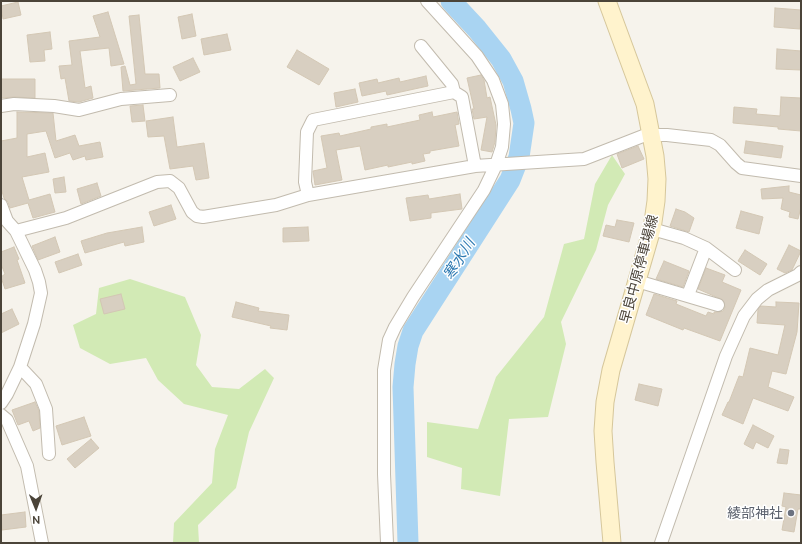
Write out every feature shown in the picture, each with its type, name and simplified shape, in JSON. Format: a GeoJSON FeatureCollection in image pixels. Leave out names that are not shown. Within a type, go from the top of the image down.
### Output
{"type":"FeatureCollection","features":[{"type":"Feature","properties":{"kind":"main road","name":"早良中原停車場線"},"geometry":{"type":"LineString","coordinates":[[607,1],[645,104],[652,135],[657,179],[652,229],[611,370],[605,402],[603,431],[604,454],[612,543]]}},
{"type":"Feature","properties":{"kind":"street"},"geometry":{"type":"LineString","coordinates":[[387,543],[384,474],[384,377],[386,353],[395,327],[484,190],[496,165],[502,147],[504,124],[502,104],[493,80],[477,56],[427,1]]}},
{"type":"Feature","properties":{"kind":"street"},"geometry":{"type":"LineString","coordinates":[[420,46],[452,84],[454,92]]}},
{"type":"Feature","properties":{"kind":"street"},"geometry":{"type":"LineString","coordinates":[[308,195],[305,182],[307,132],[313,120],[454,92],[462,97],[475,166]]}},
{"type":"Feature","properties":{"kind":"street"},"geometry":{"type":"LineString","coordinates":[[1,106],[14,104],[79,110],[121,99],[170,95]]}},
{"type":"Feature","properties":{"kind":"street"},"geometry":{"type":"LineString","coordinates":[[16,231],[66,218],[157,182],[170,181],[179,188],[192,212],[197,216],[203,217],[276,205],[308,195],[475,166],[584,159],[643,136],[652,135],[667,135],[711,140],[720,145],[742,168],[801,176]]}},
{"type":"Feature","properties":{"kind":"street"},"geometry":{"type":"LineString","coordinates":[[1,205],[7,221],[16,231],[35,270],[41,293],[34,324],[20,367],[1,403]]}},
{"type":"Feature","properties":{"kind":"street"},"geometry":{"type":"LineString","coordinates":[[652,229],[684,238],[706,248],[736,270]]}},
{"type":"Feature","properties":{"kind":"street"},"geometry":{"type":"LineString","coordinates":[[688,295],[706,248]]}},
{"type":"Feature","properties":{"kind":"street"},"geometry":{"type":"LineString","coordinates":[[661,543],[726,356],[744,316],[757,299],[768,290],[801,272]]}},
{"type":"Feature","properties":{"kind":"street"},"geometry":{"type":"LineString","coordinates":[[637,281],[718,305]]}},
{"type":"Feature","properties":{"kind":"street"},"geometry":{"type":"LineString","coordinates":[[20,367],[36,384],[46,409],[49,454]]}},
{"type":"Feature","properties":{"kind":"street"},"geometry":{"type":"LineString","coordinates":[[1,415],[7,420],[27,466],[42,543]]}},
{"type":"Feature","properties":{"kind":"green space"},"geometry":{"type":"Polygon","coordinates":[[[612,155],[625,174],[608,205],[596,250],[561,322],[566,344],[548,417],[509,419],[500,496],[461,489],[462,468],[427,457],[427,422],[478,429],[496,377],[544,317],[564,244],[584,239],[595,184],[612,155]]]}},
{"type":"Feature","properties":{"kind":"green space"},"geometry":{"type":"Polygon","coordinates":[[[130,279],[185,297],[201,335],[196,365],[212,387],[239,389],[265,369],[274,378],[249,432],[236,488],[198,525],[199,543],[173,543],[174,523],[212,483],[215,449],[228,415],[184,404],[158,380],[146,358],[110,364],[80,348],[73,325],[96,314],[99,288],[130,279]]]}},
{"type":"Feature","properties":{"kind":"building"},"geometry":{"type":"Polygon","coordinates":[[[18,2],[21,15],[3,19],[1,6],[18,2]]]}},
{"type":"Feature","properties":{"kind":"building"},"geometry":{"type":"Polygon","coordinates":[[[775,8],[801,10],[800,29],[774,27],[775,8]]]}},
{"type":"Feature","properties":{"kind":"building"},"geometry":{"type":"Polygon","coordinates":[[[108,12],[124,64],[111,66],[109,48],[80,51],[85,88],[91,86],[93,98],[79,102],[69,101],[65,78],[61,79],[59,66],[72,65],[69,41],[100,37],[93,16],[108,12]]]}},
{"type":"Feature","properties":{"kind":"building"},"geometry":{"type":"Polygon","coordinates":[[[192,14],[196,36],[182,39],[178,17],[192,14]]]}},
{"type":"Feature","properties":{"kind":"building"},"geometry":{"type":"Polygon","coordinates":[[[139,15],[145,74],[159,74],[160,88],[123,91],[121,67],[125,66],[130,85],[136,84],[129,16],[139,15]]]}},
{"type":"Feature","properties":{"kind":"building"},"geometry":{"type":"Polygon","coordinates":[[[50,32],[52,49],[44,50],[45,61],[30,62],[27,35],[50,32]]]}},
{"type":"Feature","properties":{"kind":"building"},"geometry":{"type":"Polygon","coordinates":[[[227,34],[231,50],[204,55],[201,39],[227,34]]]}},
{"type":"Feature","properties":{"kind":"building"},"geometry":{"type":"Polygon","coordinates":[[[777,49],[801,51],[801,70],[776,69],[777,49]]]}},
{"type":"Feature","properties":{"kind":"building"},"geometry":{"type":"Polygon","coordinates":[[[297,50],[329,69],[319,85],[287,67],[297,50]]]}},
{"type":"Feature","properties":{"kind":"building"},"geometry":{"type":"Polygon","coordinates":[[[193,58],[200,72],[180,81],[173,67],[193,58]]]}},
{"type":"Feature","properties":{"kind":"building"},"geometry":{"type":"Polygon","coordinates":[[[481,75],[484,80],[487,98],[490,97],[496,125],[495,142],[492,152],[481,150],[487,117],[474,119],[472,109],[474,109],[467,78],[481,75]]]}},
{"type":"Feature","properties":{"kind":"building"},"geometry":{"type":"Polygon","coordinates":[[[426,76],[428,86],[387,95],[386,91],[362,96],[359,83],[377,79],[378,83],[399,78],[400,82],[426,76]]]}},
{"type":"Feature","properties":{"kind":"building"},"geometry":{"type":"Polygon","coordinates":[[[1,79],[35,79],[35,98],[1,98],[1,79]]]}},
{"type":"Feature","properties":{"kind":"building"},"geometry":{"type":"Polygon","coordinates":[[[355,89],[358,102],[336,107],[334,93],[355,89]]]}},
{"type":"Feature","properties":{"kind":"building"},"geometry":{"type":"Polygon","coordinates":[[[781,97],[801,98],[801,131],[778,129],[778,127],[733,123],[734,107],[757,109],[756,114],[780,116],[781,97]]]}},
{"type":"Feature","properties":{"kind":"building"},"geometry":{"type":"Polygon","coordinates":[[[143,105],[145,121],[132,122],[130,106],[143,105]]]}},
{"type":"Feature","properties":{"kind":"building"},"geometry":{"type":"Polygon","coordinates":[[[17,112],[53,113],[56,141],[75,135],[79,146],[100,142],[103,157],[86,160],[85,156],[73,160],[70,153],[55,158],[46,131],[27,134],[27,157],[45,153],[49,172],[22,177],[29,200],[50,194],[55,212],[33,218],[28,203],[10,208],[8,202],[4,198],[1,188],[1,141],[17,138],[17,112]]]}},
{"type":"Feature","properties":{"kind":"building"},"geometry":{"type":"Polygon","coordinates":[[[432,112],[433,117],[457,112],[459,124],[455,125],[459,146],[430,151],[430,153],[423,154],[425,161],[388,167],[388,165],[365,170],[360,146],[336,150],[342,180],[315,185],[313,171],[327,168],[321,136],[339,133],[340,136],[371,129],[371,127],[387,124],[387,127],[420,120],[419,115],[432,112]]]}},
{"type":"Feature","properties":{"kind":"building"},"geometry":{"type":"Polygon","coordinates":[[[173,117],[177,147],[204,143],[209,178],[196,180],[193,166],[170,169],[164,136],[148,137],[146,121],[173,117]]]}},
{"type":"Feature","properties":{"kind":"building"},"geometry":{"type":"Polygon","coordinates":[[[746,141],[783,146],[781,158],[744,153],[746,141]]]}},
{"type":"Feature","properties":{"kind":"building"},"geometry":{"type":"Polygon","coordinates":[[[638,146],[644,159],[622,168],[617,154],[638,146]]]}},
{"type":"Feature","properties":{"kind":"building"},"geometry":{"type":"Polygon","coordinates":[[[64,177],[66,192],[55,193],[53,179],[64,177]]]}},
{"type":"Feature","properties":{"kind":"building"},"geometry":{"type":"Polygon","coordinates":[[[97,183],[101,196],[81,204],[77,189],[97,183]]]}},
{"type":"Feature","properties":{"kind":"building"},"geometry":{"type":"Polygon","coordinates":[[[789,186],[789,192],[801,195],[801,207],[798,219],[789,217],[790,212],[781,209],[783,198],[762,199],[761,189],[789,186]]]}},
{"type":"Feature","properties":{"kind":"building"},"geometry":{"type":"Polygon","coordinates":[[[460,194],[462,209],[431,213],[431,218],[410,221],[406,198],[428,195],[429,199],[460,194]]]}},
{"type":"Feature","properties":{"kind":"building"},"geometry":{"type":"Polygon","coordinates":[[[171,205],[176,219],[154,226],[149,212],[171,205]]]}},
{"type":"Feature","properties":{"kind":"building"},"geometry":{"type":"Polygon","coordinates":[[[676,209],[685,212],[694,218],[689,232],[670,226],[676,209]]]}},
{"type":"Feature","properties":{"kind":"building"},"geometry":{"type":"Polygon","coordinates":[[[741,211],[763,217],[759,234],[736,228],[741,211]]]}},
{"type":"Feature","properties":{"kind":"building"},"geometry":{"type":"Polygon","coordinates":[[[617,220],[634,223],[629,242],[603,236],[606,225],[615,227],[617,220]]]}},
{"type":"Feature","properties":{"kind":"building"},"geometry":{"type":"Polygon","coordinates":[[[142,227],[144,242],[125,246],[124,242],[85,253],[81,241],[107,233],[142,227]]]}},
{"type":"Feature","properties":{"kind":"building"},"geometry":{"type":"Polygon","coordinates":[[[308,227],[309,241],[283,242],[283,228],[308,227]]]}},
{"type":"Feature","properties":{"kind":"building"},"geometry":{"type":"Polygon","coordinates":[[[55,237],[60,252],[38,260],[32,246],[55,237]]]}},
{"type":"Feature","properties":{"kind":"building"},"geometry":{"type":"Polygon","coordinates":[[[789,245],[801,251],[792,270],[785,273],[777,269],[789,245]]]}},
{"type":"Feature","properties":{"kind":"building"},"geometry":{"type":"Polygon","coordinates":[[[14,247],[19,259],[17,260],[25,283],[5,289],[1,277],[5,274],[1,264],[1,252],[14,247]]]}},
{"type":"Feature","properties":{"kind":"building"},"geometry":{"type":"Polygon","coordinates":[[[745,250],[767,264],[760,275],[738,261],[745,250]]]}},
{"type":"Feature","properties":{"kind":"building"},"geometry":{"type":"Polygon","coordinates":[[[78,254],[82,265],[59,273],[55,262],[78,254]]]}},
{"type":"Feature","properties":{"kind":"building"},"geometry":{"type":"Polygon","coordinates":[[[664,261],[689,271],[683,287],[656,279],[664,261]]]}},
{"type":"Feature","properties":{"kind":"building"},"geometry":{"type":"Polygon","coordinates":[[[706,268],[725,275],[722,282],[741,290],[720,341],[684,328],[683,330],[646,315],[654,294],[677,301],[676,304],[706,316],[708,312],[714,314],[714,312],[723,311],[725,307],[723,300],[698,289],[706,268]]]}},
{"type":"Feature","properties":{"kind":"building"},"geometry":{"type":"Polygon","coordinates":[[[121,294],[125,309],[104,314],[100,299],[121,294]]]}},
{"type":"Feature","properties":{"kind":"building"},"geometry":{"type":"Polygon","coordinates":[[[236,302],[259,308],[258,311],[289,315],[287,330],[270,328],[271,326],[232,317],[236,302]]]}},
{"type":"Feature","properties":{"kind":"building"},"geometry":{"type":"Polygon","coordinates":[[[776,302],[799,303],[797,332],[786,374],[772,371],[768,387],[794,397],[788,411],[753,398],[743,424],[722,415],[729,402],[739,376],[743,377],[750,348],[778,355],[785,325],[757,323],[758,309],[761,306],[776,307],[776,302]]]}},
{"type":"Feature","properties":{"kind":"building"},"geometry":{"type":"Polygon","coordinates":[[[12,309],[19,324],[1,333],[1,314],[12,309]]]}},
{"type":"Feature","properties":{"kind":"building"},"geometry":{"type":"Polygon","coordinates":[[[639,384],[662,389],[658,406],[635,400],[639,384]]]}},
{"type":"Feature","properties":{"kind":"building"},"geometry":{"type":"Polygon","coordinates":[[[35,402],[39,411],[40,428],[33,431],[29,421],[18,425],[12,410],[35,402]]]}},
{"type":"Feature","properties":{"kind":"building"},"geometry":{"type":"Polygon","coordinates":[[[84,417],[91,436],[62,445],[56,426],[84,417]]]}},
{"type":"Feature","properties":{"kind":"building"},"geometry":{"type":"Polygon","coordinates":[[[753,425],[774,436],[768,448],[756,442],[753,449],[744,444],[753,425]]]}},
{"type":"Feature","properties":{"kind":"building"},"geometry":{"type":"Polygon","coordinates":[[[91,439],[99,448],[75,468],[67,459],[91,439]]]}},
{"type":"Feature","properties":{"kind":"building"},"geometry":{"type":"Polygon","coordinates":[[[780,449],[789,450],[787,464],[777,463],[780,449]]]}},
{"type":"Feature","properties":{"kind":"building","name":"綾部神社"},"geometry":{"type":"Polygon","coordinates":[[[784,493],[801,495],[801,509],[798,509],[794,532],[782,530],[786,507],[782,506],[784,493]]]}},
{"type":"Feature","properties":{"kind":"building"},"geometry":{"type":"Polygon","coordinates":[[[25,512],[26,527],[2,530],[1,515],[25,512]]]}},
{"type":"Feature","properties":{"kind":"waterway","name":"寒水川"},"geometry":{"type":"LineString","coordinates":[[408,543],[403,387],[408,346],[413,331],[510,180],[519,157],[524,123],[513,81],[501,59],[477,29],[451,1]]}},
{"type":"Feature","properties":{"kind":"place","name":"綾部神社"},"geometry":{"type":"Point","coordinates":[791,513]}}]}
